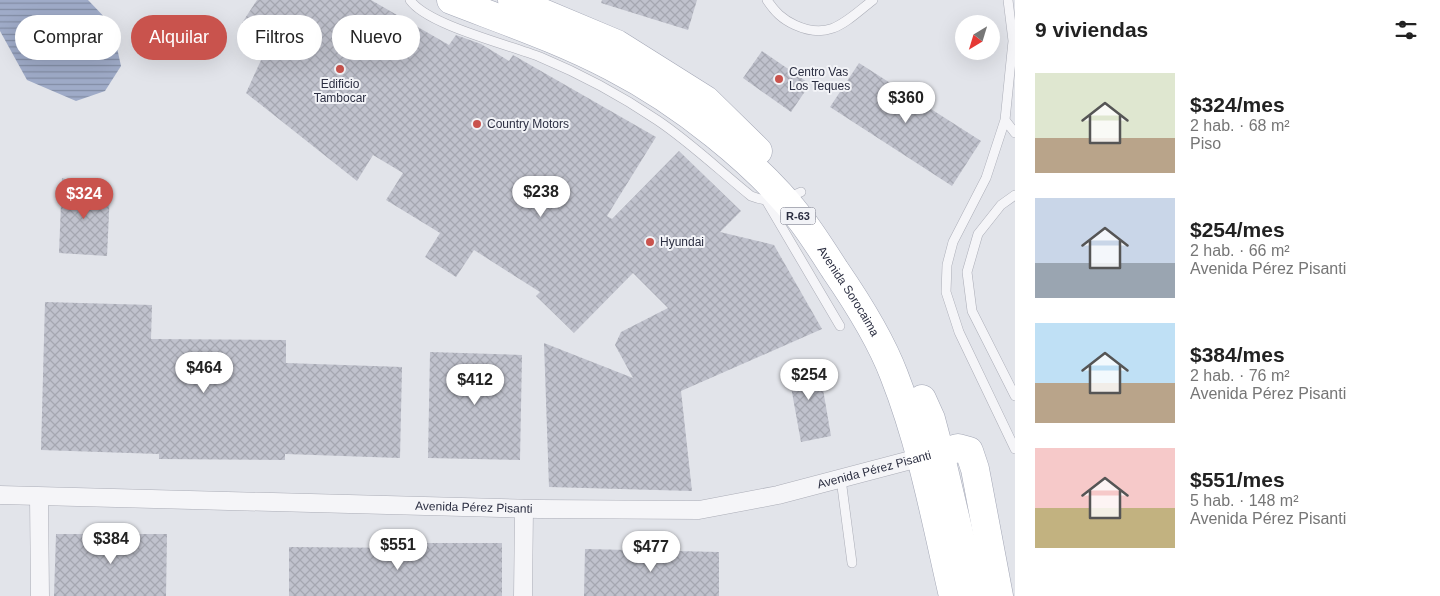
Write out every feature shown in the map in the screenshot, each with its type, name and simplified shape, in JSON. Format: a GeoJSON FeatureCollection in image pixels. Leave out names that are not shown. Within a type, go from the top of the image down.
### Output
{"type":"FeatureCollection","features":[{"type":"Feature","properties":{"kind":"main road","name":"Avenida Sorocaima"},"geometry":{"type":"LineString","coordinates":[[451,0],[571,48],[612,67],[654,90],[689,115],[746,161],[784,198]]}},
{"type":"Feature","properties":{"kind":"main road","name":"Avenida Sorocaima"},"geometry":{"type":"LineString","coordinates":[[512,0],[617,44],[706,100],[784,198],[818,243],[869,324],[893,372],[913,425],[930,455],[974,596]]}},
{"type":"Feature","properties":{"kind":"main road"},"geometry":{"type":"LineString","coordinates":[[930,455],[958,448],[969,451],[975,469],[999,596]]}},
{"type":"Feature","properties":{"kind":"main road","name":"Avenida Sorocaima"},"geometry":{"type":"LineString","coordinates":[[930,455],[953,596]]}},
{"type":"Feature","properties":{"kind":"street","name":"Avenida Pérez Pisanti"},"geometry":{"type":"LineString","coordinates":[[0,495],[524,509],[700,510],[778,495],[930,455]]}},
{"type":"Feature","properties":{"kind":"street"},"geometry":{"type":"LineString","coordinates":[[40,497],[40,596]]}},
{"type":"Feature","properties":{"kind":"street"},"geometry":{"type":"LineString","coordinates":[[523,596],[524,509]]}},
{"type":"Feature","properties":{"kind":"lane"},"geometry":{"type":"LineString","coordinates":[[410,0],[418,10],[539,56],[597,83],[658,120],[751,196],[784,198],[840,326]]}},
{"type":"Feature","properties":{"kind":"lane"},"geometry":{"type":"LineString","coordinates":[[767,0],[780,18],[808,31],[824,32],[836,28],[873,0]]}},
{"type":"Feature","properties":{"kind":"lane"},"geometry":{"type":"LineString","coordinates":[[1008,0],[1014,40],[1005,120],[986,178],[953,242],[947,264],[946,292],[959,332],[1015,449]]}},
{"type":"Feature","properties":{"kind":"lane"},"geometry":{"type":"LineString","coordinates":[[1005,120],[1015,133]]}},
{"type":"Feature","properties":{"kind":"lane"},"geometry":{"type":"LineString","coordinates":[[1015,195],[1001,205],[978,234],[967,272],[972,311],[1015,396]]}},
{"type":"Feature","properties":{"kind":"lane"},"geometry":{"type":"LineString","coordinates":[[841,479],[852,563]]}},
{"type":"Feature","properties":{"kind":"water"},"geometry":{"type":"Polygon","coordinates":[[[0,0],[88,0],[102,15],[15,15],[15,58],[0,31],[0,0]]]}},
{"type":"Feature","properties":{"kind":"water"},"geometry":{"type":"Polygon","coordinates":[[[16,60],[120,60],[121,66],[105,91],[76,101],[27,80],[16,60]]]}},
{"type":"Feature","properties":{"kind":"building"},"geometry":{"type":"Polygon","coordinates":[[[257,0],[371,0],[397,15],[332,15],[332,60],[420,60],[420,28],[449,45],[456,35],[481,44],[509,61],[513,55],[656,137],[607,216],[612,219],[679,151],[741,211],[720,232],[774,245],[822,329],[681,391],[692,491],[549,487],[544,343],[633,378],[615,345],[621,332],[668,308],[633,273],[574,333],[536,296],[540,292],[474,250],[456,277],[425,257],[440,233],[386,200],[403,173],[373,155],[357,181],[246,93],[261,60],[322,60],[322,15],[247,15],[257,0]]]}},
{"type":"Feature","properties":{"kind":"building"},"geometry":{"type":"Polygon","coordinates":[[[602,0],[697,0],[688,30],[601,3],[602,0]]]}},
{"type":"Feature","properties":{"kind":"building"},"geometry":{"type":"Polygon","coordinates":[[[762,51],[810,84],[791,112],[743,78],[762,51]]]}},
{"type":"Feature","properties":{"kind":"building"},"geometry":{"type":"Polygon","coordinates":[[[859,63],[981,141],[952,186],[830,107],[859,63]]]}},
{"type":"Feature","properties":{"kind":"building"},"geometry":{"type":"Polygon","coordinates":[[[62,178],[110,192],[107,256],[59,253],[62,178]]]}},
{"type":"Feature","properties":{"kind":"building"},"geometry":{"type":"Polygon","coordinates":[[[45,302],[152,305],[151,339],[286,340],[286,363],[402,367],[400,458],[285,454],[285,460],[159,459],[159,454],[41,450],[45,302]]]}},
{"type":"Feature","properties":{"kind":"building"},"geometry":{"type":"Polygon","coordinates":[[[430,352],[522,355],[520,460],[428,458],[430,352]]]}},
{"type":"Feature","properties":{"kind":"building"},"geometry":{"type":"Polygon","coordinates":[[[818,360],[831,436],[801,442],[787,365],[818,360]]]}},
{"type":"Feature","properties":{"kind":"building"},"geometry":{"type":"Polygon","coordinates":[[[56,534],[167,534],[166,596],[54,596],[56,534]]]}},
{"type":"Feature","properties":{"kind":"building"},"geometry":{"type":"Polygon","coordinates":[[[410,543],[502,543],[502,596],[289,596],[289,547],[410,548],[410,543]]]}},
{"type":"Feature","properties":{"kind":"building"},"geometry":{"type":"Polygon","coordinates":[[[585,549],[719,552],[719,596],[584,596],[585,549]]]}},
{"type":"Feature","properties":{"kind":"place","name":"Edificio Tambocar"},"geometry":{"type":"Point","coordinates":[340,69]}},
{"type":"Feature","properties":{"kind":"place","name":"Centro Vas Los Teques"},"geometry":{"type":"Point","coordinates":[779,79]}},
{"type":"Feature","properties":{"kind":"place","name":"Country Motors"},"geometry":{"type":"Point","coordinates":[477,124]}},
{"type":"Feature","properties":{"kind":"place","name":"Hyundai"},"geometry":{"type":"Point","coordinates":[650,242]}}]}
